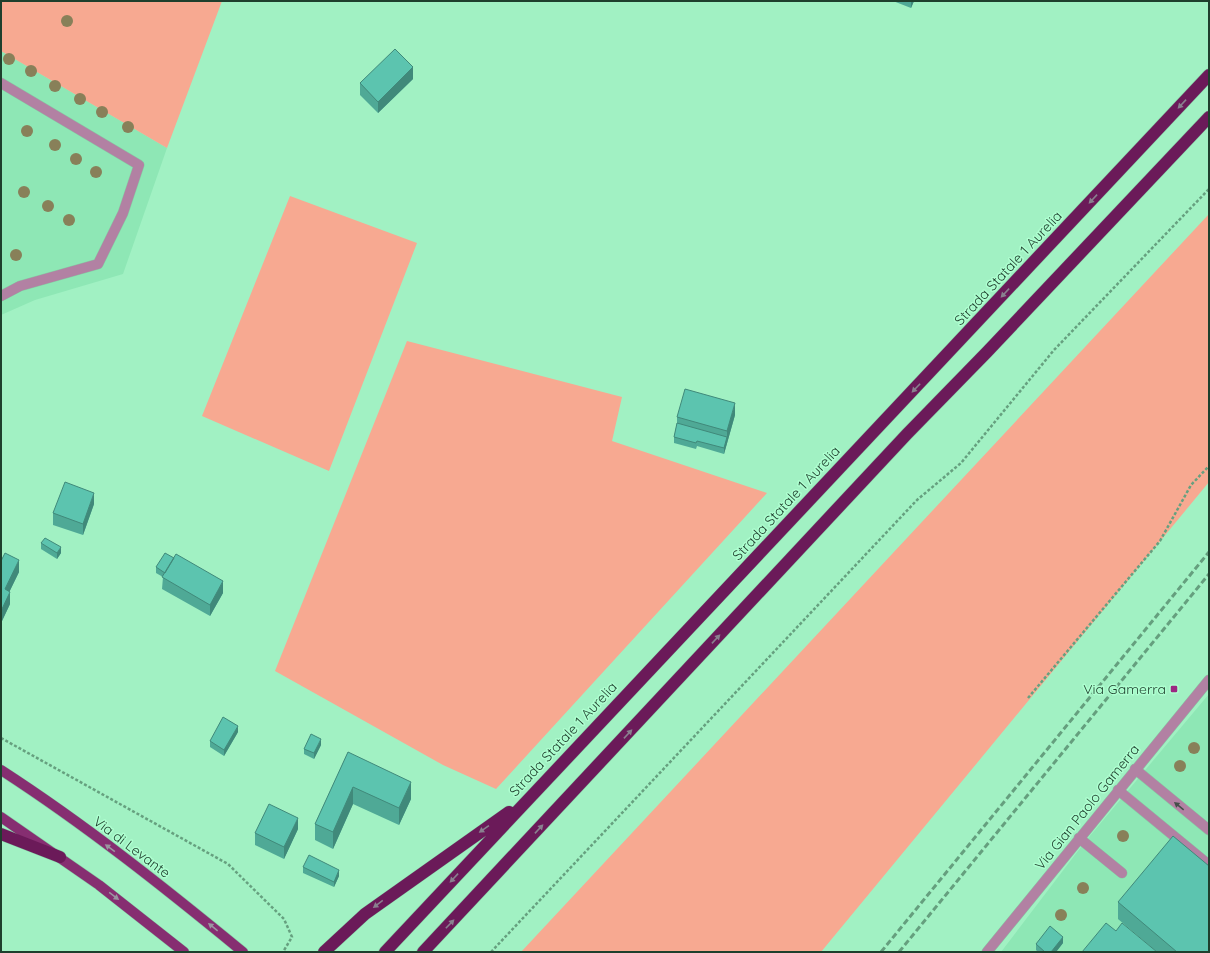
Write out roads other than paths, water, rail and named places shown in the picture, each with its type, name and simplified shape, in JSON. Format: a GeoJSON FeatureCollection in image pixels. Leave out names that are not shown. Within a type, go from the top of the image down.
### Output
{"type":"FeatureCollection","features":[{"type":"Feature","properties":{"kind":"highway","name":"Strada Statale 1 Aurelia"},"geometry":{"type":"LineString","coordinates":[[385,952],[528,798],[1209,75]]}},
{"type":"Feature","properties":{"kind":"highway"},"geometry":{"type":"LineString","coordinates":[[423,952],[907,434],[987,352],[1209,117]]}},
{"type":"Feature","properties":{"kind":"highway"},"geometry":{"type":"LineString","coordinates":[[324,952],[364,914],[528,798]]}},
{"type":"Feature","properties":{"kind":"highway"},"geometry":{"type":"LineString","coordinates":[[1,834],[60,857]]}},
{"type":"Feature","properties":{"kind":"main road","name":"Via di Levante"},"geometry":{"type":"LineString","coordinates":[[1,770],[29,788],[130,862],[243,952]]}},
{"type":"Feature","properties":{"kind":"main road"},"geometry":{"type":"LineString","coordinates":[[1,817],[128,906],[184,952]]}},
{"type":"Feature","properties":{"kind":"street"},"geometry":{"type":"LineString","coordinates":[[1,83],[139,165],[123,213],[98,264],[20,286],[1,296]]}},
{"type":"Feature","properties":{"kind":"street","name":"Via Gian Paolo Gamerra"},"geometry":{"type":"LineString","coordinates":[[993,950],[1079,838],[1209,680]]}},
{"type":"Feature","properties":{"kind":"street"},"geometry":{"type":"LineString","coordinates":[[1135,769],[1209,830]]}},
{"type":"Feature","properties":{"kind":"street"},"geometry":{"type":"LineString","coordinates":[[1118,790],[1209,865]]}},
{"type":"Feature","properties":{"kind":"street"},"geometry":{"type":"LineString","coordinates":[[1079,838],[1122,874]]}},
{"type":"Feature","properties":{"kind":"railway"},"geometry":{"type":"LineString","coordinates":[[881,952],[1209,552]]}},
{"type":"Feature","properties":{"kind":"railway"},"geometry":{"type":"LineString","coordinates":[[899,952],[1209,574]]}},
{"type":"Feature","properties":{"kind":"place","name":"Via Gamerra"},"geometry":{"type":"Point","coordinates":[1174,689]}}]}
